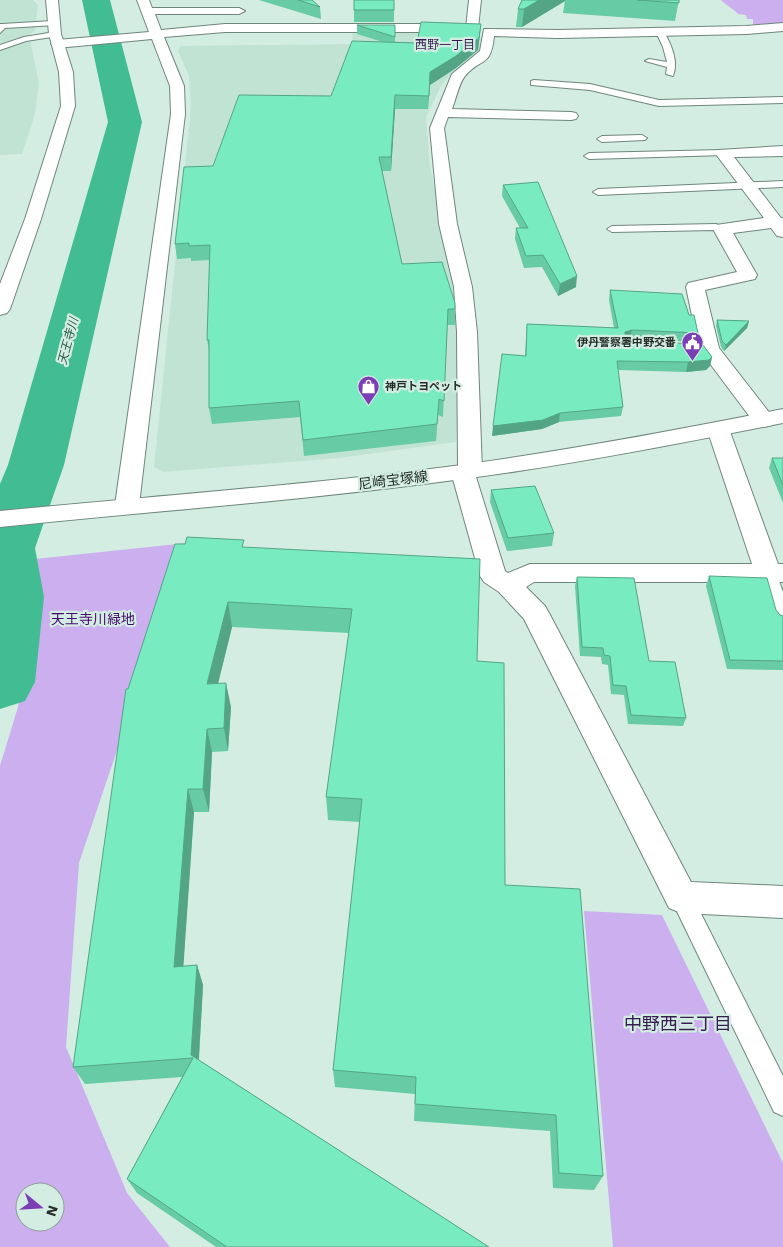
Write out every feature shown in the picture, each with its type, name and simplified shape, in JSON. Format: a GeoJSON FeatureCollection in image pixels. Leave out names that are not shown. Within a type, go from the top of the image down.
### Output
{"type":"FeatureCollection","features":[{"type":"Feature","properties":{"kind":"street"},"geometry":{"type":"LineString","coordinates":[[0,309],[33,220],[68,106],[66,72],[52,0]]}},
{"type":"Feature","properties":{"kind":"street"},"geometry":{"type":"LineString","coordinates":[[472,28],[475,0]]}},
{"type":"Feature","properties":{"kind":"street"},"geometry":{"type":"LineString","coordinates":[[116,507],[178,114],[177,86],[155,35],[145,5],[247,11]]}},
{"type":"Feature","properties":{"kind":"street"},"geometry":{"type":"LineString","coordinates":[[59,36],[155,35],[225,28],[407,23],[472,28],[488,32],[558,34],[747,30],[783,27]]}},
{"type":"Feature","properties":{"kind":"street"},"geometry":{"type":"LineString","coordinates":[[488,32],[486,51],[481,58],[459,74],[437,128],[439,162],[448,224],[463,287],[467,332],[466,471],[493,576],[508,585],[535,613],[681,898],[783,902]]}},
{"type":"Feature","properties":{"kind":"street"},"geometry":{"type":"LineString","coordinates":[[442,113],[571,116]]}},
{"type":"Feature","properties":{"kind":"street"},"geometry":{"type":"LineString","coordinates":[[723,153],[783,151]]}},
{"type":"Feature","properties":{"kind":"street"},"geometry":{"type":"LineString","coordinates":[[723,153],[781,226]]}},
{"type":"Feature","properties":{"kind":"street"},"geometry":{"type":"LineString","coordinates":[[774,418],[704,348],[695,287],[748,275],[722,229],[781,226]]}},
{"type":"Feature","properties":{"kind":"street","name":"尼崎宝塚線"},"geometry":{"type":"LineString","coordinates":[[0,519],[326,488],[466,471],[585,453],[774,418]]}},
{"type":"Feature","properties":{"kind":"street"},"geometry":{"type":"LineString","coordinates":[[508,585],[530,573],[776,574],[718,429]]}},
{"type":"Feature","properties":{"kind":"lane"},"geometry":{"type":"LineString","coordinates":[[0,31],[2,26],[59,36]]}},
{"type":"Feature","properties":{"kind":"lane"},"geometry":{"type":"LineString","coordinates":[[649,61],[671,69],[670,50],[660,32]]}},
{"type":"Feature","properties":{"kind":"lane"},"geometry":{"type":"LineString","coordinates":[[0,48],[24,40],[59,36]]}},
{"type":"Feature","properties":{"kind":"lane"},"geometry":{"type":"LineString","coordinates":[[534,83],[590,87],[659,103],[783,100]]}},
{"type":"Feature","properties":{"kind":"lane"},"geometry":{"type":"LineString","coordinates":[[616,156],[599,137],[642,138]]}},
{"type":"Feature","properties":{"kind":"lane"},"geometry":{"type":"LineString","coordinates":[[589,156],[723,153]]}},
{"type":"Feature","properties":{"kind":"lane"},"geometry":{"type":"LineString","coordinates":[[598,192],[783,184]]}},
{"type":"Feature","properties":{"kind":"lane"},"geometry":{"type":"LineString","coordinates":[[612,229],[716,227],[722,229]]}},
{"type":"Feature","properties":{"kind":"lane"},"geometry":{"type":"LineString","coordinates":[[776,574],[783,619]]}},
{"type":"Feature","properties":{"kind":"lane"},"geometry":{"type":"LineString","coordinates":[[681,898],[783,1103]]}},
{"type":"Feature","properties":{"kind":"shaded area"},"geometry":{"type":"Polygon","coordinates":[[[0,0],[33,0],[38,5],[35,30],[29,35],[39,83],[35,114],[22,154],[0,155],[0,0]]]}},
{"type":"Feature","properties":{"kind":"shaded area"},"geometry":{"type":"Polygon","coordinates":[[[392,29],[476,35],[481,38],[479,54],[450,75],[441,86],[426,117],[430,166],[456,289],[459,377],[456,442],[339,458],[163,472],[154,467],[191,107],[189,76],[178,51],[180,46],[352,44],[353,30],[392,29]]]}},
{"type":"Feature","properties":{"kind":"green space"},"geometry":{"type":"Polygon","coordinates":[[[721,0],[783,0],[783,25],[753,26],[753,19],[747,19],[746,15],[738,14],[721,0]]]}},
{"type":"Feature","properties":{"kind":"green space","name":"天王寺川緑地"},"geometry":{"type":"Polygon","coordinates":[[[187,543],[79,863],[66,1047],[127,1193],[170,1247],[0,1247],[0,766],[18,707],[35,559],[187,543]]]}},
{"type":"Feature","properties":{"kind":"green space"},"geometry":{"type":"Polygon","coordinates":[[[584,911],[662,915],[783,1163],[783,1247],[613,1247],[584,911]]]}},
{"type":"Feature","properties":{"kind":"building"},"geometry":{"type":"Polygon","coordinates":[[[298,0],[312,0],[320,7],[298,0]]]}},
{"type":"Feature","properties":{"kind":"building"},"geometry":{"type":"Polygon","coordinates":[[[354,0],[394,0],[394,10],[354,10],[354,0]]]}},
{"type":"Feature","properties":{"kind":"building"},"geometry":{"type":"Polygon","coordinates":[[[522,0],[539,0],[524,9],[518,9],[522,0]]]}},
{"type":"Feature","properties":{"kind":"building"},"geometry":{"type":"Polygon","coordinates":[[[637,0],[679,0],[679,3],[637,0]]]}},
{"type":"Feature","properties":{"kind":"building"},"geometry":{"type":"Polygon","coordinates":[[[421,22],[481,24],[479,38],[456,56],[430,72],[429,96],[395,95],[391,157],[379,157],[402,264],[442,262],[455,303],[455,309],[448,309],[444,401],[439,399],[437,424],[303,440],[299,401],[209,408],[209,340],[207,340],[210,245],[189,246],[189,243],[175,244],[184,167],[213,166],[239,95],[331,96],[352,41],[417,43],[421,22]]]}},
{"type":"Feature","properties":{"kind":"building"},"geometry":{"type":"Polygon","coordinates":[[[357,25],[395,25],[395,37],[357,25]]]}},
{"type":"Feature","properties":{"kind":"building"},"geometry":{"type":"Polygon","coordinates":[[[538,182],[577,276],[560,284],[543,255],[526,256],[516,228],[528,228],[503,185],[538,182]]]}},
{"type":"Feature","properties":{"kind":"building"},"geometry":{"type":"Polygon","coordinates":[[[610,290],[682,294],[689,315],[694,315],[698,333],[632,330],[625,332],[625,339],[703,345],[712,357],[709,360],[688,362],[617,361],[623,407],[560,413],[543,420],[493,426],[502,354],[526,356],[527,324],[618,328],[610,290]]]}},
{"type":"Feature","properties":{"kind":"building"},"geometry":{"type":"Polygon","coordinates":[[[717,320],[749,321],[726,345],[722,341],[717,320]]]}},
{"type":"Feature","properties":{"kind":"building"},"geometry":{"type":"Polygon","coordinates":[[[772,458],[783,458],[783,485],[772,458]]]}},
{"type":"Feature","properties":{"kind":"building"},"geometry":{"type":"Polygon","coordinates":[[[535,486],[554,533],[508,538],[491,490],[535,486]]]}},
{"type":"Feature","properties":{"kind":"building"},"geometry":{"type":"Polygon","coordinates":[[[187,537],[244,540],[242,547],[480,559],[477,661],[504,663],[505,885],[580,889],[603,1176],[559,1173],[556,1115],[415,1104],[416,1077],[333,1070],[362,799],[326,797],[352,609],[228,602],[207,684],[226,683],[224,728],[207,729],[203,789],[188,789],[174,967],[197,965],[191,1055],[489,1247],[227,1247],[127,1179],[193,1058],[73,1067],[126,689],[128,689],[175,544],[185,544],[187,537]]]}},
{"type":"Feature","properties":{"kind":"building"},"geometry":{"type":"Polygon","coordinates":[[[709,576],[767,578],[776,610],[783,616],[783,661],[730,660],[709,576]]]}},
{"type":"Feature","properties":{"kind":"building"},"geometry":{"type":"Polygon","coordinates":[[[577,577],[634,578],[649,661],[675,662],[686,718],[631,715],[626,686],[613,685],[610,656],[604,655],[603,648],[582,647],[577,577]]]}},
{"type":"Feature","properties":{"kind":"waterway","name":"天王寺川"},"geometry":{"type":"LineString","coordinates":[[0,682],[12,597],[4,548],[36,465],[125,122],[96,0]]}},
{"type":"Feature","properties":{"kind":"place","name":"伊丹警察署中野交番"},"geometry":{"type":"Point","coordinates":[692,361]}},
{"type":"Feature","properties":{"kind":"place","name":"神戸トヨペット"},"geometry":{"type":"Point","coordinates":[369,405]}},
{"type":"Feature","properties":{"kind":"district","name":"西野一丁目"},"geometry":{"type":"Point","coordinates":[445,45]}},
{"type":"Feature","properties":{"kind":"district","name":"中野西三丁目"},"geometry":{"type":"Point","coordinates":[678,1023]}}]}
